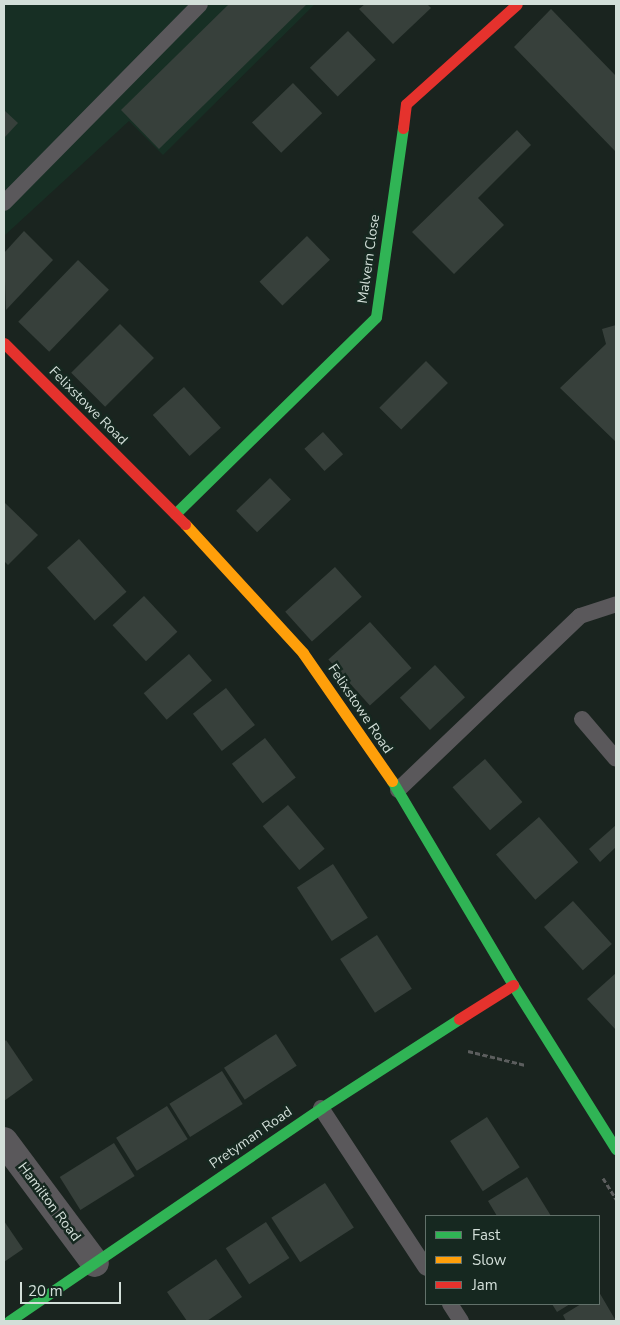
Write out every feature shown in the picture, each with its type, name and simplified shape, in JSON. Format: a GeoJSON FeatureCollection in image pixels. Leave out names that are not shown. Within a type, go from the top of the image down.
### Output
{"type":"FeatureCollection","features":[{"type":"Feature","properties":{"kind":"street","name":"Malvern Close"},"geometry":{"type":"LineString","coordinates":[[175,514],[376,317],[406,104],[517,4]]}},
{"type":"Feature","properties":{"kind":"street","name":"Felixstowe Road"},"geometry":{"type":"LineString","coordinates":[[4,343],[175,514],[303,653],[398,790],[513,985],[615,1143]]}},
{"type":"Feature","properties":{"kind":"street","name":"Pretyman Road"},"geometry":{"type":"LineString","coordinates":[[9,1321],[321,1108],[513,985]]}},
{"type":"Feature","properties":{"kind":"street","name":"Hamilton Road"},"geometry":{"type":"LineString","coordinates":[[4,1142],[95,1263]]}},
{"type":"Feature","properties":{"kind":"lane"},"geometry":{"type":"LineString","coordinates":[[4,203],[200,4]]}},
{"type":"Feature","properties":{"kind":"lane"},"geometry":{"type":"LineString","coordinates":[[398,790],[580,616],[616,604]]}},
{"type":"Feature","properties":{"kind":"lane"},"geometry":{"type":"LineString","coordinates":[[582,719],[616,759]]}},
{"type":"Feature","properties":{"kind":"lane"},"geometry":{"type":"LineString","coordinates":[[321,1108],[425,1266]]}},
{"type":"Feature","properties":{"kind":"lane"},"geometry":{"type":"LineString","coordinates":[[451,1305],[461,1321]]}},
{"type":"Feature","properties":{"kind":"path"},"geometry":{"type":"LineString","coordinates":[[459,1048],[532,1067],[527,1059]]}},
{"type":"Feature","properties":{"kind":"shaded area"},"geometry":{"type":"Polygon","coordinates":[[[4,4],[315,4],[163,155],[129,121],[4,236],[4,4]]]}},
{"type":"Feature","properties":{"kind":"building"},"geometry":{"type":"Polygon","coordinates":[[[229,4],[307,4],[159,149],[121,110],[229,4]]]}},
{"type":"Feature","properties":{"kind":"building"},"geometry":{"type":"Polygon","coordinates":[[[365,4],[427,4],[431,8],[393,44],[359,9],[365,4]]]}},
{"type":"Feature","properties":{"kind":"building"},"geometry":{"type":"Polygon","coordinates":[[[551,9],[616,76],[616,152],[514,47],[551,9]]]}},
{"type":"Feature","properties":{"kind":"building"},"geometry":{"type":"Polygon","coordinates":[[[348,31],[376,60],[338,97],[310,68],[348,31]]]}},
{"type":"Feature","properties":{"kind":"building"},"geometry":{"type":"Polygon","coordinates":[[[293,83],[322,113],[281,153],[252,123],[293,83]]]}},
{"type":"Feature","properties":{"kind":"building"},"geometry":{"type":"Polygon","coordinates":[[[4,110],[18,123],[4,138],[4,110]]]}},
{"type":"Feature","properties":{"kind":"building"},"geometry":{"type":"Polygon","coordinates":[[[517,130],[531,145],[478,198],[504,225],[454,274],[412,232],[517,130]]]}},
{"type":"Feature","properties":{"kind":"building"},"geometry":{"type":"Polygon","coordinates":[[[24,231],[53,260],[6,310],[4,253],[24,231]]]}},
{"type":"Feature","properties":{"kind":"building"},"geometry":{"type":"Polygon","coordinates":[[[307,236],[330,260],[282,306],[260,282],[307,236]]]}},
{"type":"Feature","properties":{"kind":"building"},"geometry":{"type":"Polygon","coordinates":[[[78,260],[109,290],[49,352],[18,322],[78,260]]]}},
{"type":"Feature","properties":{"kind":"building"},"geometry":{"type":"Polygon","coordinates":[[[120,324],[154,358],[105,407],[71,373],[120,324]]]}},
{"type":"Feature","properties":{"kind":"building"},"geometry":{"type":"Polygon","coordinates":[[[616,325],[616,442],[560,388],[606,344],[602,329],[616,325]]]}},
{"type":"Feature","properties":{"kind":"building"},"geometry":{"type":"Polygon","coordinates":[[[426,361],[448,383],[401,430],[379,408],[426,361]]]}},
{"type":"Feature","properties":{"kind":"building"},"geometry":{"type":"Polygon","coordinates":[[[184,387],[221,428],[190,456],[153,415],[184,387]]]}},
{"type":"Feature","properties":{"kind":"building"},"geometry":{"type":"Polygon","coordinates":[[[323,432],[343,454],[324,471],[304,449],[323,432]]]}},
{"type":"Feature","properties":{"kind":"building"},"geometry":{"type":"Polygon","coordinates":[[[270,478],[291,500],[257,532],[236,511],[270,478]]]}},
{"type":"Feature","properties":{"kind":"building"},"geometry":{"type":"Polygon","coordinates":[[[4,502],[38,535],[8,565],[4,561],[4,502]]]}},
{"type":"Feature","properties":{"kind":"building"},"geometry":{"type":"Polygon","coordinates":[[[79,539],[127,592],[95,621],[47,568],[79,539]]]}},
{"type":"Feature","properties":{"kind":"building"},"geometry":{"type":"Polygon","coordinates":[[[335,567],[362,597],[312,642],[285,612],[335,567]]]}},
{"type":"Feature","properties":{"kind":"building"},"geometry":{"type":"Polygon","coordinates":[[[144,596],[177,632],[146,661],[113,625],[144,596]]]}},
{"type":"Feature","properties":{"kind":"building"},"geometry":{"type":"Polygon","coordinates":[[[370,622],[411,668],[370,706],[328,659],[370,622]]]}},
{"type":"Feature","properties":{"kind":"building"},"geometry":{"type":"Polygon","coordinates":[[[189,654],[212,680],[167,720],[144,693],[189,654]]]}},
{"type":"Feature","properties":{"kind":"building"},"geometry":{"type":"Polygon","coordinates":[[[435,665],[465,697],[430,730],[400,698],[435,665]]]}},
{"type":"Feature","properties":{"kind":"building"},"geometry":{"type":"Polygon","coordinates":[[[226,688],[255,725],[222,751],[193,714],[226,688]]]}},
{"type":"Feature","properties":{"kind":"building"},"geometry":{"type":"Polygon","coordinates":[[[265,738],[296,777],[263,803],[232,764],[265,738]]]}},
{"type":"Feature","properties":{"kind":"building"},"geometry":{"type":"Polygon","coordinates":[[[485,759],[522,802],[490,830],[453,787],[485,759]]]}},
{"type":"Feature","properties":{"kind":"building"},"geometry":{"type":"Polygon","coordinates":[[[288,805],[325,849],[299,870],[263,826],[288,805]]]}},
{"type":"Feature","properties":{"kind":"building"},"geometry":{"type":"Polygon","coordinates":[[[539,817],[578,862],[535,900],[496,854],[539,817]]]}},
{"type":"Feature","properties":{"kind":"building"},"geometry":{"type":"Polygon","coordinates":[[[616,825],[616,847],[600,862],[589,849],[616,825]]]}},
{"type":"Feature","properties":{"kind":"building"},"geometry":{"type":"Polygon","coordinates":[[[333,864],[368,918],[332,941],[297,887],[333,864]]]}},
{"type":"Feature","properties":{"kind":"building"},"geometry":{"type":"Polygon","coordinates":[[[573,901],[612,944],[583,970],[544,927],[573,901]]]}},
{"type":"Feature","properties":{"kind":"building"},"geometry":{"type":"Polygon","coordinates":[[[377,935],[412,989],[375,1013],[340,959],[377,935]]]}},
{"type":"Feature","properties":{"kind":"building"},"geometry":{"type":"Polygon","coordinates":[[[616,973],[616,1030],[587,999],[616,973]]]}},
{"type":"Feature","properties":{"kind":"building"},"geometry":{"type":"Polygon","coordinates":[[[276,1034],[297,1066],[245,1100],[224,1068],[276,1034]]]}},
{"type":"Feature","properties":{"kind":"building"},"geometry":{"type":"Polygon","coordinates":[[[6,1040],[33,1080],[4,1101],[4,1042],[6,1040]]]}},
{"type":"Feature","properties":{"kind":"building"},"geometry":{"type":"Polygon","coordinates":[[[222,1071],[243,1104],[190,1137],[169,1104],[222,1071]]]}},
{"type":"Feature","properties":{"kind":"building"},"geometry":{"type":"Polygon","coordinates":[[[167,1106],[188,1139],[137,1171],[116,1138],[167,1106]]]}},
{"type":"Feature","properties":{"kind":"building"},"geometry":{"type":"Polygon","coordinates":[[[487,1117],[520,1167],[483,1191],[450,1141],[487,1117]]]}},
{"type":"Feature","properties":{"kind":"building"},"geometry":{"type":"Polygon","coordinates":[[[114,1143],[135,1176],[80,1210],[60,1177],[114,1143]]]}},
{"type":"Feature","properties":{"kind":"building"},"geometry":{"type":"Polygon","coordinates":[[[527,1177],[550,1215],[496,1215],[488,1201],[527,1177]]]}},
{"type":"Feature","properties":{"kind":"building"},"geometry":{"type":"Polygon","coordinates":[[[325,1183],[354,1227],[300,1262],[271,1218],[325,1183]]]}},
{"type":"Feature","properties":{"kind":"building"},"geometry":{"type":"Polygon","coordinates":[[[4,1221],[23,1249],[4,1262],[4,1221]]]}},
{"type":"Feature","properties":{"kind":"building"},"geometry":{"type":"Polygon","coordinates":[[[266,1222],[289,1258],[249,1284],[226,1248],[266,1222]]]}},
{"type":"Feature","properties":{"kind":"building"},"geometry":{"type":"Polygon","coordinates":[[[216,1259],[242,1297],[207,1321],[187,1321],[167,1292],[216,1259]]]}},
{"type":"Feature","properties":{"kind":"building"},"geometry":{"type":"Polygon","coordinates":[[[600,1294],[616,1321],[566,1321],[563,1315],[579,1305],[600,1305],[600,1294]]]}},
{"type":"Feature","properties":{"kind":"building"},"geometry":{"type":"Polygon","coordinates":[[[553,1305],[568,1305],[557,1312],[553,1305]]]}},
{"type":"Feature","properties":{"kind":"traffic: fast"},"geometry":{"type":"LineString","coordinates":[[175,514],[376,317],[403,128]]}},
{"type":"Feature","properties":{"kind":"traffic: fast"},"geometry":{"type":"LineString","coordinates":[[392,781],[513,985],[616,1149]]}},
{"type":"Feature","properties":{"kind":"traffic: fast"},"geometry":{"type":"LineString","coordinates":[[9,1321],[321,1108],[459,1019]]}},
{"type":"Feature","properties":{"kind":"traffic: slow"},"geometry":{"type":"LineString","coordinates":[[185,524],[303,653],[392,781]]}},
{"type":"Feature","properties":{"kind":"traffic: jam"},"geometry":{"type":"LineString","coordinates":[[403,128],[406,104],[517,4]]}},
{"type":"Feature","properties":{"kind":"traffic: jam"},"geometry":{"type":"LineString","coordinates":[[4,343],[185,524]]}},
{"type":"Feature","properties":{"kind":"traffic: jam"},"geometry":{"type":"LineString","coordinates":[[459,1019],[513,985]]}}]}
